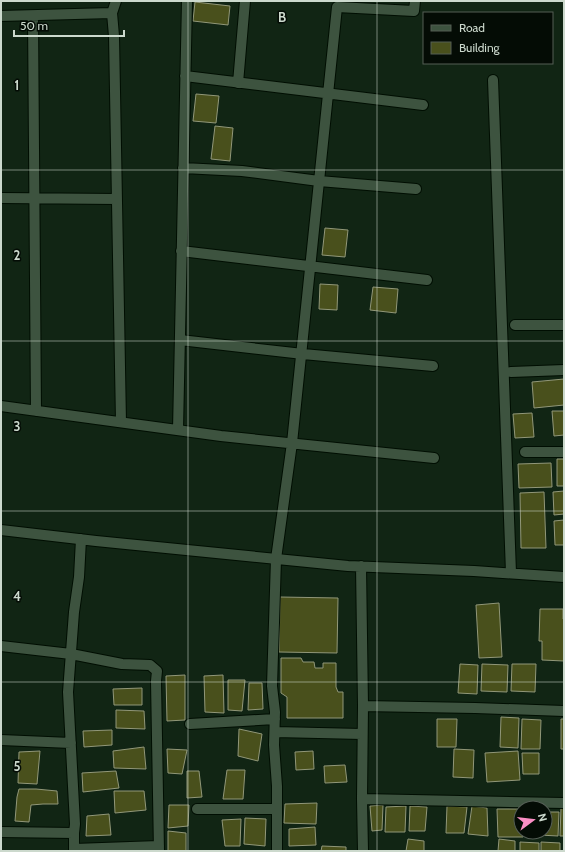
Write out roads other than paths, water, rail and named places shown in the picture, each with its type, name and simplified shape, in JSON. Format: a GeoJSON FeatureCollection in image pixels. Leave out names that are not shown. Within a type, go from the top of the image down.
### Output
{"type":"FeatureCollection","features":[{"type":"Feature","properties":{"kind":"street"},"geometry":{"type":"LineString","coordinates":[[116,1],[112,13],[114,36],[121,422]]}},
{"type":"Feature","properties":{"kind":"street"},"geometry":{"type":"LineString","coordinates":[[178,430],[187,1]]}},
{"type":"Feature","properties":{"kind":"street"},"geometry":{"type":"LineString","coordinates":[[238,83],[245,1]]}},
{"type":"Feature","properties":{"kind":"street"},"geometry":{"type":"LineString","coordinates":[[277,851],[277,786],[274,745],[275,712],[272,686],[276,559],[292,443],[302,354],[337,4],[414,11],[415,1]]}},
{"type":"Feature","properties":{"kind":"street"},"geometry":{"type":"LineString","coordinates":[[1,16],[112,13]]}},
{"type":"Feature","properties":{"kind":"street"},"geometry":{"type":"LineString","coordinates":[[33,16],[36,411]]}},
{"type":"Feature","properties":{"kind":"street"},"geometry":{"type":"LineString","coordinates":[[185,76],[422,105]]}},
{"type":"Feature","properties":{"kind":"street"},"geometry":{"type":"LineString","coordinates":[[493,80],[511,574]]}},
{"type":"Feature","properties":{"kind":"street"},"geometry":{"type":"LineString","coordinates":[[183,168],[242,171],[319,181],[416,189]]}},
{"type":"Feature","properties":{"kind":"street"},"geometry":{"type":"LineString","coordinates":[[1,198],[117,199]]}},
{"type":"Feature","properties":{"kind":"street"},"geometry":{"type":"LineString","coordinates":[[181,251],[427,280]]}},
{"type":"Feature","properties":{"kind":"street"},"geometry":{"type":"LineString","coordinates":[[515,326],[564,325]]}},
{"type":"Feature","properties":{"kind":"street"},"geometry":{"type":"LineString","coordinates":[[180,340],[302,354],[433,366]]}},
{"type":"Feature","properties":{"kind":"street"},"geometry":{"type":"LineString","coordinates":[[511,372],[564,370]]}},
{"type":"Feature","properties":{"kind":"street"},"geometry":{"type":"LineString","coordinates":[[1,406],[222,436],[434,458]]}},
{"type":"Feature","properties":{"kind":"street"},"geometry":{"type":"LineString","coordinates":[[524,452],[564,452]]}},
{"type":"Feature","properties":{"kind":"street"},"geometry":{"type":"LineString","coordinates":[[1,530],[348,566],[474,570],[511,574],[564,576]]}},
{"type":"Feature","properties":{"kind":"street"},"geometry":{"type":"LineString","coordinates":[[1,646],[71,654],[122,664],[150,665],[157,671],[159,849],[74,850],[75,824],[68,692],[71,654],[74,612],[79,577],[81,539]]}},
{"type":"Feature","properties":{"kind":"street"},"geometry":{"type":"LineString","coordinates":[[361,566],[363,851]]}},
{"type":"Feature","properties":{"kind":"street"},"geometry":{"type":"LineString","coordinates":[[363,706],[564,711]]}},
{"type":"Feature","properties":{"kind":"street"},"geometry":{"type":"LineString","coordinates":[[190,724],[275,719]]}},
{"type":"Feature","properties":{"kind":"street"},"geometry":{"type":"LineString","coordinates":[[275,732],[362,734]]}},
{"type":"Feature","properties":{"kind":"street"},"geometry":{"type":"LineString","coordinates":[[1,740],[71,743]]}},
{"type":"Feature","properties":{"kind":"street"},"geometry":{"type":"LineString","coordinates":[[362,799],[564,802]]}},
{"type":"Feature","properties":{"kind":"street"},"geometry":{"type":"LineString","coordinates":[[197,809],[277,808]]}},
{"type":"Feature","properties":{"kind":"street"},"geometry":{"type":"LineString","coordinates":[[1,832],[74,833]]}}]}
